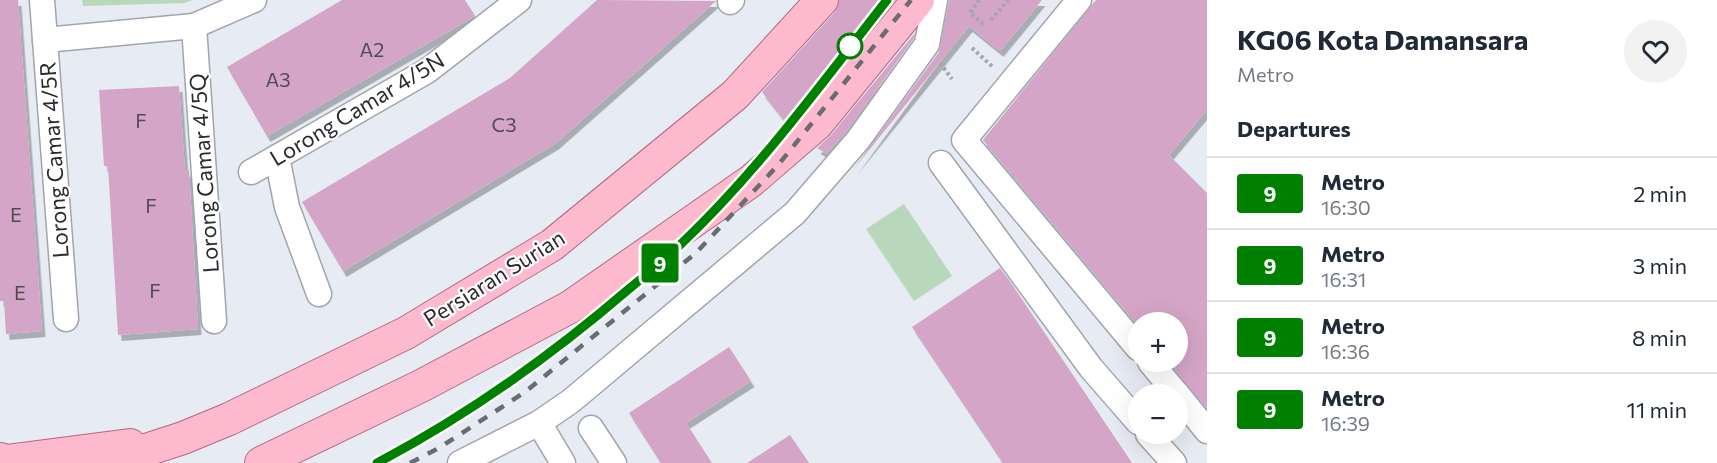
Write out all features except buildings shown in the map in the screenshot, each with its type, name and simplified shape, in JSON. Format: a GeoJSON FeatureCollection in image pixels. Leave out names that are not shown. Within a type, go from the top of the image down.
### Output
{"type":"FeatureCollection","features":[{"type":"Feature","properties":{"kind":"main road","name":"Persiaran Surian"},"geometry":{"type":"LineString","coordinates":[[106,463],[183,438],[229,419],[406,333],[552,244],[735,95],[822,0]]}},
{"type":"Feature","properties":{"kind":"main road"},"geometry":{"type":"LineString","coordinates":[[261,463],[421,387],[570,307],[751,181],[817,124],[918,0]]}},
{"type":"Feature","properties":{"kind":"main road"},"geometry":{"type":"LineString","coordinates":[[0,459],[6,461],[183,438]]}},
{"type":"Feature","properties":{"kind":"street","name":"Lorong Camar 4/5R"},"geometry":{"type":"LineString","coordinates":[[42,0],[66,320]]}},
{"type":"Feature","properties":{"kind":"street"},"geometry":{"type":"LineString","coordinates":[[45,40],[194,26],[254,0]]}},
{"type":"Feature","properties":{"kind":"street"},"geometry":{"type":"LineString","coordinates":[[460,463],[539,423],[571,401],[795,213],[858,140],[927,44],[935,0]]}},
{"type":"Feature","properties":{"kind":"street"},"geometry":{"type":"LineString","coordinates":[[1078,0],[964,140],[1128,336]]}},
{"type":"Feature","properties":{"kind":"street","name":"Lorong Camar 4/5N"},"geometry":{"type":"LineString","coordinates":[[250,172],[427,71],[511,2]]}},
{"type":"Feature","properties":{"kind":"street","name":"Lorong Camar 4/5Q"},"geometry":{"type":"LineString","coordinates":[[194,26],[214,321]]}},
{"type":"Feature","properties":{"kind":"street"},"geometry":{"type":"LineString","coordinates":[[277,157],[286,207],[319,294]]}},
{"type":"Feature","properties":{"kind":"street"},"geometry":{"type":"LineString","coordinates":[[941,163],[1091,368],[1128,411]]}},
{"type":"Feature","properties":{"kind":"street"},"geometry":{"type":"LineString","coordinates":[[1158,372],[1168,384]]}},
{"type":"Feature","properties":{"kind":"street"},"geometry":{"type":"LineString","coordinates":[[1188,408],[1207,431]]}},
{"type":"Feature","properties":{"kind":"street"},"geometry":{"type":"LineString","coordinates":[[539,423],[563,463]]}},
{"type":"Feature","properties":{"kind":"street"},"geometry":{"type":"LineString","coordinates":[[591,428],[614,463]]}},
{"type":"Feature","properties":{"kind":"street"},"geometry":{"type":"LineString","coordinates":[[1157,444],[1174,463]]}},
{"type":"Feature","properties":{"kind":"path"},"geometry":{"type":"LineString","coordinates":[[979,0],[970,13],[986,26]]}},
{"type":"Feature","properties":{"kind":"path"},"geometry":{"type":"LineString","coordinates":[[991,20],[1008,0]]}},
{"type":"Feature","properties":{"kind":"green space"},"geometry":{"type":"Polygon","coordinates":[[[82,0],[193,0],[184,3],[83,6],[82,0]]]}},
{"type":"Feature","properties":{"kind":"green space"},"geometry":{"type":"Polygon","coordinates":[[[904,204],[952,276],[914,301],[866,229],[904,204]]]}},
{"type":"Feature","properties":{"kind":"railway"},"geometry":{"type":"LineString","coordinates":[[377,463],[430,433],[535,365],[635,286],[725,200],[766,154],[887,0]]}},
{"type":"Feature","properties":{"kind":"railway"},"geometry":{"type":"LineString","coordinates":[[410,463],[439,448],[525,392],[696,253],[779,164],[911,0]]}},
{"type":"Feature","properties":{"kind":"metro line","name":"9"},"geometry":{"type":"LineString","coordinates":[[377,463],[431,435],[515,380],[602,312],[682,243],[766,154],[887,0]]}}]}
